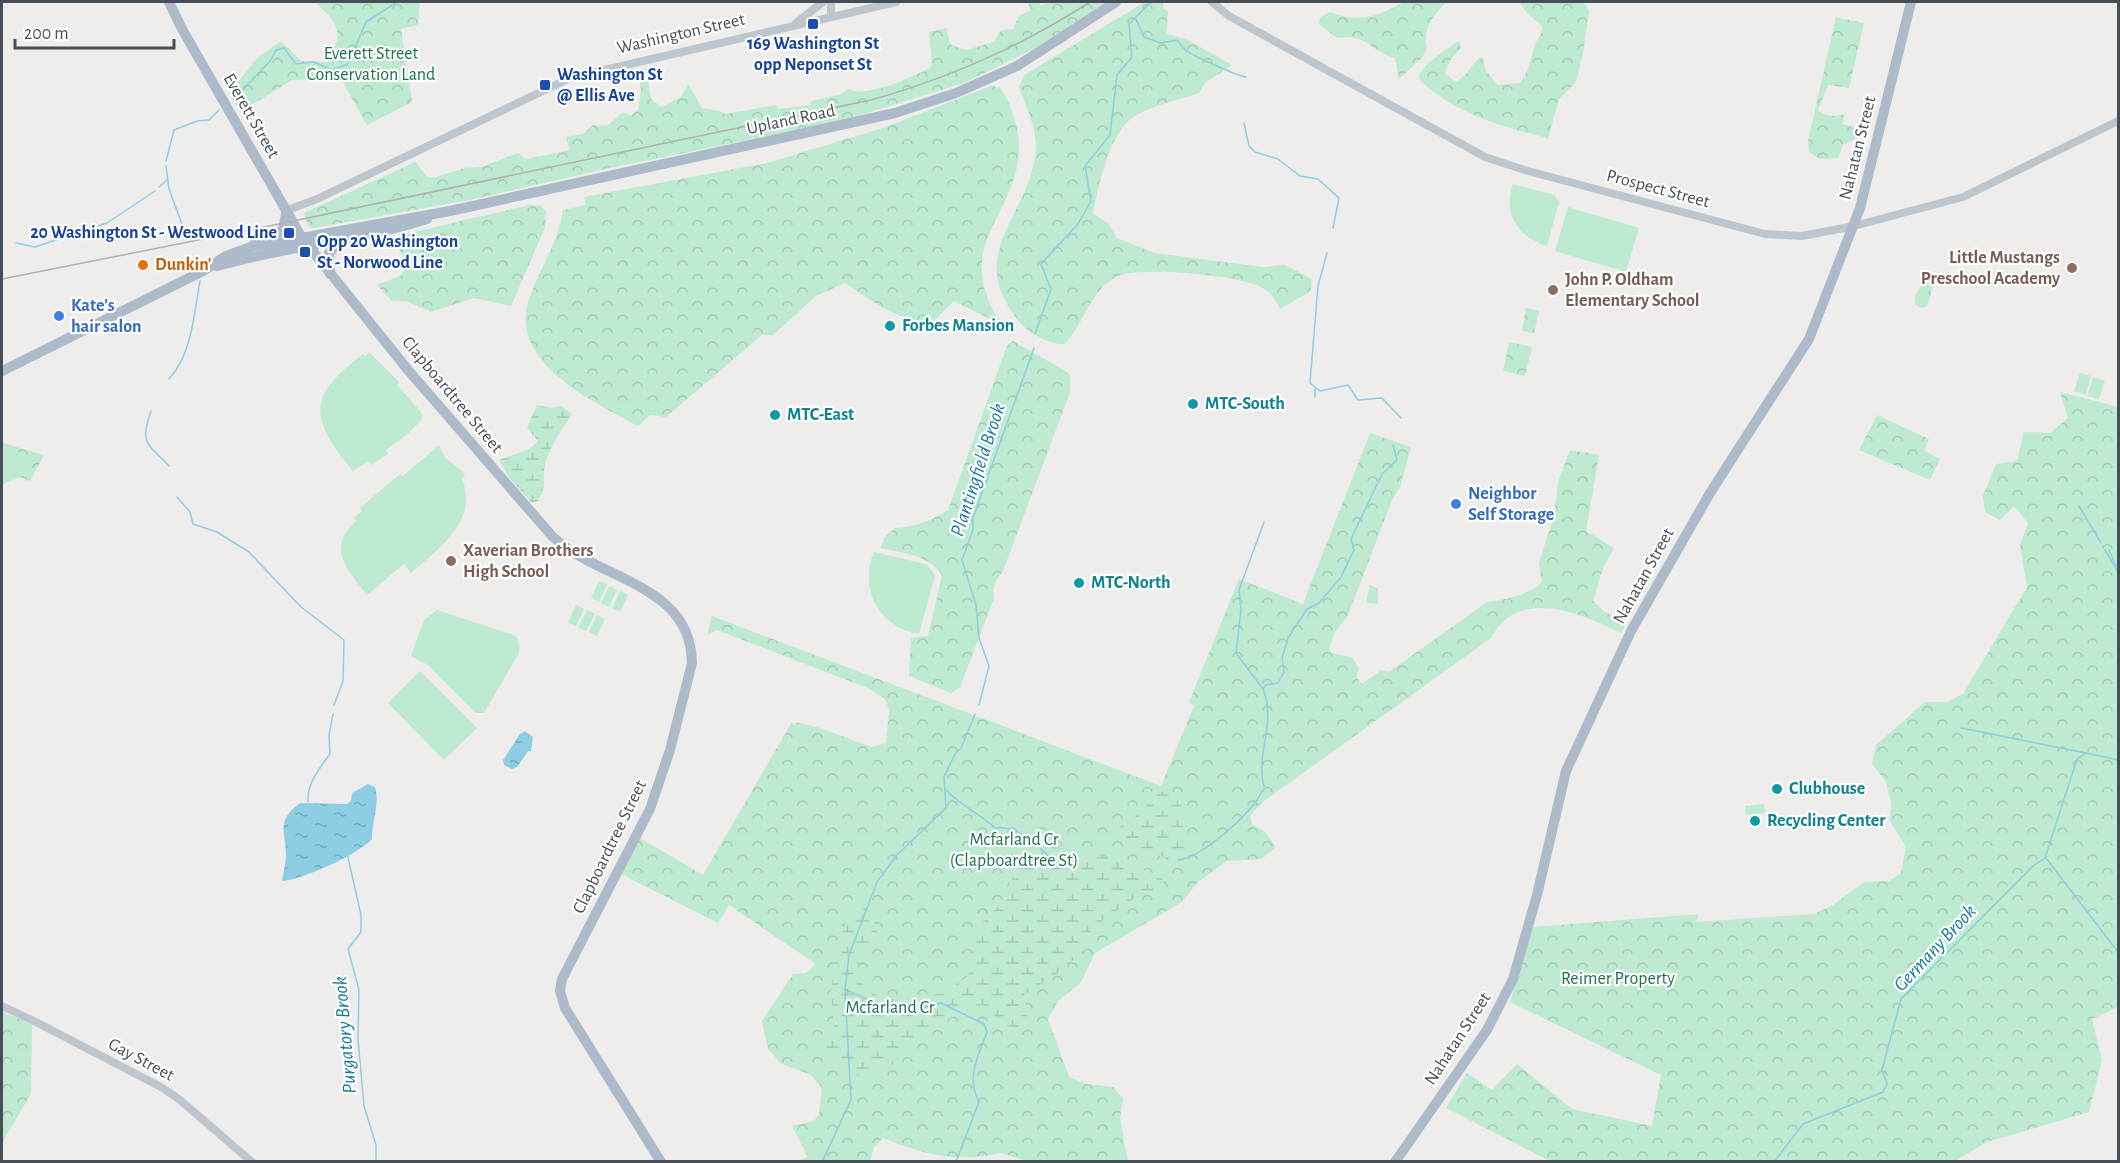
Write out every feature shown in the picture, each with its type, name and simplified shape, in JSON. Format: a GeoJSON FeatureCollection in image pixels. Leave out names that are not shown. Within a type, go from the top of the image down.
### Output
{"type":"FeatureCollection","features":[{"type":"Feature","properties":{"kind":"main road","name":"Everett Street"},"geometry":{"type":"LineString","coordinates":[[169,2],[184,33],[305,242]]}},
{"type":"Feature","properties":{"kind":"main road","name":"Upland Road"},"geometry":{"type":"LineString","coordinates":[[305,242],[830,129],[916,107],[982,82],[1030,60],[1116,2]]}},
{"type":"Feature","properties":{"kind":"main road","name":"Nahatan Street"},"geometry":{"type":"LineString","coordinates":[[1395,1161],[1499,1010],[1517,969],[1570,758],[1637,621],[1710,493],[1802,353],[1854,226],[1877,143],[1911,2]]}},
{"type":"Feature","properties":{"kind":"main road"},"geometry":{"type":"LineString","coordinates":[[2,371],[203,271],[238,250],[283,230],[286,225],[285,211]]}},
{"type":"Feature","properties":{"kind":"main road","name":"Upland Road"},"geometry":{"type":"LineString","coordinates":[[305,242],[343,240],[402,227],[450,211]]}},
{"type":"Feature","properties":{"kind":"main road"},"geometry":{"type":"LineString","coordinates":[[330,274],[329,253],[333,246],[343,240]]}},
{"type":"Feature","properties":{"kind":"main road"},"geometry":{"type":"LineString","coordinates":[[238,250],[305,242]]}},
{"type":"Feature","properties":{"kind":"main road"},"geometry":{"type":"LineString","coordinates":[[203,271],[305,242]]}},
{"type":"Feature","properties":{"kind":"main road","name":"Clapboardtree Street"},"geometry":{"type":"LineString","coordinates":[[305,242],[416,379],[552,536],[576,554],[659,597],[674,611],[687,634],[692,663],[657,791],[562,979],[560,991],[565,1008],[661,1161]]}},
{"type":"Feature","properties":{"kind":"street"},"geometry":{"type":"LineString","coordinates":[[828,18],[831,2]]}},
{"type":"Feature","properties":{"kind":"street","name":"Washington Street"},"geometry":{"type":"LineString","coordinates":[[285,211],[317,199],[564,81],[593,71],[896,2]]}},
{"type":"Feature","properties":{"kind":"street","name":"Prospect Street"},"geometry":{"type":"LineString","coordinates":[[1212,2],[1229,16],[1475,152],[1505,165],[1765,234],[1802,236],[1854,226],[1963,197],[2118,120]]}},
{"type":"Feature","properties":{"kind":"street"},"geometry":{"type":"LineString","coordinates":[[793,25],[822,3],[828,18]]}},
{"type":"Feature","properties":{"kind":"street","name":"Gay Street"},"geometry":{"type":"LineString","coordinates":[[2,1006],[161,1088],[180,1100],[252,1161]]}},
{"type":"Feature","properties":{"kind":"green space","name":"Everett Street Conservation Land"},"geometry":{"type":"Polygon","coordinates":[[[315,2],[420,2],[418,25],[401,29],[412,102],[367,125],[341,79],[292,80],[240,112],[229,93],[257,58],[281,41],[301,61],[330,62],[338,37],[337,31],[332,20],[315,2]]]}},
{"type":"Feature","properties":{"kind":"green space"},"geometry":{"type":"Polygon","coordinates":[[[1028,2],[1039,2],[1041,6],[1049,2],[1109,2],[1032,50],[964,83],[841,121],[605,169],[470,200],[313,228],[308,226],[304,213],[416,162],[426,176],[432,178],[465,168],[481,167],[518,153],[526,159],[566,151],[569,149],[566,137],[583,134],[593,125],[607,126],[622,113],[631,115],[638,110],[641,89],[639,69],[646,68],[651,99],[661,107],[681,97],[688,84],[702,108],[725,114],[776,105],[778,109],[811,105],[811,101],[839,95],[848,89],[866,91],[878,89],[930,68],[932,62],[929,32],[946,28],[951,45],[966,50],[994,42],[1001,30],[1013,29],[1019,16],[1030,10],[1028,2]]]}},
{"type":"Feature","properties":{"kind":"green space"},"geometry":{"type":"Polygon","coordinates":[[[1145,2],[1163,2],[1163,9],[1168,11],[1166,34],[1186,39],[1232,65],[1205,83],[1199,93],[1151,108],[1126,123],[1109,154],[1100,180],[1093,214],[1108,223],[1117,238],[1155,253],[1263,267],[1285,265],[1312,279],[1311,291],[1280,309],[1266,290],[1251,283],[1191,273],[1130,273],[1118,276],[1101,289],[1072,336],[1065,344],[1059,344],[1033,334],[1022,325],[1003,296],[997,274],[998,254],[1004,234],[1032,173],[1036,149],[1033,126],[1019,87],[1024,75],[1145,2]]]}},
{"type":"Feature","properties":{"kind":"green space"},"geometry":{"type":"Polygon","coordinates":[[[1405,2],[1446,2],[1433,17],[1428,28],[1427,48],[1422,58],[1399,79],[1395,58],[1356,38],[1337,38],[1318,23],[1321,17],[1330,12],[1341,16],[1369,17],[1405,2]]]}},
{"type":"Feature","properties":{"kind":"green space"},"geometry":{"type":"Polygon","coordinates":[[[1519,2],[1579,2],[1585,4],[1589,11],[1583,54],[1576,82],[1559,99],[1548,138],[1478,117],[1446,101],[1418,78],[1430,62],[1459,41],[1461,48],[1451,59],[1445,73],[1455,82],[1483,57],[1486,71],[1497,85],[1520,83],[1527,70],[1542,26],[1527,13],[1519,2]]]}},
{"type":"Feature","properties":{"kind":"green space"},"geometry":{"type":"Polygon","coordinates":[[[1836,17],[1864,23],[1849,88],[1828,85],[1818,110],[1827,115],[1845,114],[1842,124],[1861,129],[1856,139],[1843,145],[1838,158],[1819,159],[1809,152],[1808,141],[1836,17]]]}},
{"type":"Feature","properties":{"kind":"green space"},"geometry":{"type":"Polygon","coordinates":[[[991,86],[1001,89],[1006,97],[1015,120],[1019,148],[1015,175],[987,239],[982,261],[982,278],[986,294],[1002,325],[954,301],[927,328],[881,307],[845,283],[816,296],[773,335],[762,335],[666,417],[650,415],[638,426],[578,392],[542,361],[531,342],[526,322],[529,299],[553,244],[563,210],[586,205],[584,197],[767,163],[883,128],[991,86]]]}},
{"type":"Feature","properties":{"kind":"green space"},"geometry":{"type":"Polygon","coordinates":[[[1513,184],[1555,195],[1559,202],[1547,246],[1528,237],[1515,223],[1510,205],[1513,184]]]}},
{"type":"Feature","properties":{"kind":"green space"},"geometry":{"type":"Polygon","coordinates":[[[529,205],[541,206],[546,212],[545,227],[511,306],[474,298],[431,312],[406,301],[392,301],[377,285],[400,276],[408,267],[393,237],[529,205]]]}},
{"type":"Feature","properties":{"kind":"green space"},"geometry":{"type":"Polygon","coordinates":[[[1568,207],[1639,228],[1626,272],[1555,251],[1568,207]]]}},
{"type":"Feature","properties":{"kind":"green space"},"geometry":{"type":"Polygon","coordinates":[[[1927,282],[1933,286],[1927,306],[1922,308],[1915,304],[1915,296],[1921,285],[1927,282]]]}},
{"type":"Feature","properties":{"kind":"green space"},"geometry":{"type":"Polygon","coordinates":[[[1526,308],[1539,311],[1534,333],[1522,331],[1526,308]]]}},
{"type":"Feature","properties":{"kind":"green space"},"geometry":{"type":"Polygon","coordinates":[[[1013,341],[1067,372],[1070,376],[1070,392],[1003,571],[995,583],[994,598],[960,687],[951,693],[909,676],[911,638],[928,636],[942,575],[937,568],[923,559],[881,548],[884,538],[895,528],[923,523],[948,510],[1007,346],[1013,341]]]}},
{"type":"Feature","properties":{"kind":"green space"},"geometry":{"type":"Polygon","coordinates":[[[1509,342],[1532,347],[1525,376],[1503,371],[1509,342]]]}},
{"type":"Feature","properties":{"kind":"green space"},"geometry":{"type":"Polygon","coordinates":[[[369,352],[399,382],[397,385],[421,412],[422,419],[409,433],[386,450],[388,454],[371,465],[368,461],[353,471],[329,438],[321,418],[320,408],[325,393],[334,380],[357,358],[363,354],[366,356],[369,352]]]}},
{"type":"Feature","properties":{"kind":"green space"},"geometry":{"type":"Polygon","coordinates":[[[2080,373],[2091,376],[2086,395],[2074,391],[2080,373]]]}},
{"type":"Feature","properties":{"kind":"green space"},"geometry":{"type":"Polygon","coordinates":[[[2093,377],[2105,381],[2099,399],[2087,396],[2093,377]]]}},
{"type":"Feature","properties":{"kind":"green space","name":"Reimer Property"},"geometry":{"type":"Polygon","coordinates":[[[2060,392],[2118,407],[2118,1007],[2092,1019],[2102,1060],[2089,1112],[1987,1142],[1955,1161],[1552,1162],[1446,1108],[1467,1073],[1492,1090],[1517,1064],[1572,1109],[1652,1126],[1661,1075],[1510,1002],[1533,927],[1699,914],[1696,922],[1814,914],[1833,905],[1864,882],[1889,881],[1901,873],[1906,847],[1890,821],[1891,802],[1886,782],[1872,764],[1876,745],[1925,702],[1947,702],[1963,694],[2027,587],[2020,545],[2028,523],[2014,506],[2000,520],[1985,512],[1983,496],[1996,464],[2017,461],[2024,432],[2050,433],[2068,418],[2060,392]]]}},
{"type":"Feature","properties":{"kind":"green space"},"geometry":{"type":"Polygon","coordinates":[[[537,405],[551,408],[561,406],[572,414],[550,451],[544,471],[543,490],[538,501],[532,503],[510,479],[499,460],[529,449],[538,441],[527,428],[537,405]]]}},
{"type":"Feature","properties":{"kind":"green space"},"geometry":{"type":"Polygon","coordinates":[[[1877,415],[1929,439],[1924,451],[1940,459],[1930,480],[1859,450],[1877,415]]]}},
{"type":"Feature","properties":{"kind":"green space"},"geometry":{"type":"Polygon","coordinates":[[[1370,433],[1411,447],[1400,487],[1392,500],[1348,615],[1335,632],[1329,648],[1331,653],[1352,657],[1359,669],[1356,677],[1362,684],[1381,670],[1389,672],[1487,602],[1524,594],[1542,582],[1539,563],[1554,516],[1558,482],[1570,450],[1599,455],[1586,531],[1614,548],[1603,568],[1593,601],[1605,612],[1626,622],[1621,633],[1588,618],[1551,608],[1533,608],[1517,612],[1503,622],[1491,638],[1264,801],[1250,815],[1252,824],[1265,832],[1276,847],[1262,859],[1227,861],[1198,882],[1182,902],[1095,953],[1081,982],[1058,1001],[1048,1019],[1069,1077],[1087,1084],[1113,1087],[1123,1098],[1120,1119],[1128,1161],[1027,1161],[1001,1153],[970,1157],[941,1156],[883,1138],[874,1147],[870,1161],[798,1161],[808,1157],[792,1126],[814,1121],[819,1114],[822,1088],[811,1075],[782,1064],[768,1049],[762,1021],[793,974],[806,973],[816,964],[729,905],[718,923],[621,874],[640,838],[703,875],[792,722],[794,726],[796,722],[820,728],[871,747],[886,743],[889,711],[886,700],[870,689],[717,630],[707,635],[712,616],[1161,786],[1194,706],[1189,702],[1239,579],[1303,604],[1370,433]]]}},
{"type":"Feature","properties":{"kind":"green space"},"geometry":{"type":"Polygon","coordinates":[[[3,443],[44,455],[30,481],[20,477],[2,485],[3,443]]]}},
{"type":"Feature","properties":{"kind":"green space"},"geometry":{"type":"Polygon","coordinates":[[[439,445],[448,460],[465,475],[462,479],[466,494],[465,508],[460,521],[443,544],[411,573],[404,564],[367,595],[347,568],[341,550],[342,541],[356,521],[354,518],[362,511],[360,508],[439,445]]]}},
{"type":"Feature","properties":{"kind":"green space"},"geometry":{"type":"Polygon","coordinates":[[[2,452],[21,452],[35,458],[25,473],[2,481],[2,452]]]}},
{"type":"Feature","properties":{"kind":"green space"},"geometry":{"type":"Polygon","coordinates":[[[874,552],[926,564],[935,575],[919,634],[893,624],[876,605],[869,580],[874,552]]]}},
{"type":"Feature","properties":{"kind":"green space"},"geometry":{"type":"Polygon","coordinates":[[[599,581],[607,584],[599,602],[591,598],[599,581]]]}},
{"type":"Feature","properties":{"kind":"green space"},"geometry":{"type":"Polygon","coordinates":[[[1370,585],[1378,589],[1378,604],[1366,603],[1370,585]]]}},
{"type":"Feature","properties":{"kind":"green space"},"geometry":{"type":"Polygon","coordinates":[[[609,586],[617,590],[609,607],[601,603],[609,586]]]}},
{"type":"Feature","properties":{"kind":"green space"},"geometry":{"type":"Polygon","coordinates":[[[620,591],[628,595],[620,612],[612,608],[620,591]]]}},
{"type":"Feature","properties":{"kind":"green space"},"geometry":{"type":"Polygon","coordinates":[[[576,605],[584,609],[576,626],[568,622],[576,605]]]}},
{"type":"Feature","properties":{"kind":"green space"},"geometry":{"type":"Polygon","coordinates":[[[437,610],[516,636],[520,646],[519,653],[484,713],[476,713],[428,665],[411,656],[424,620],[437,610]]]}},
{"type":"Feature","properties":{"kind":"green space"},"geometry":{"type":"Polygon","coordinates":[[[587,610],[595,614],[586,631],[578,627],[587,610]]]}},
{"type":"Feature","properties":{"kind":"green space"},"geometry":{"type":"Polygon","coordinates":[[[597,615],[605,619],[597,636],[589,632],[597,615]]]}},
{"type":"Feature","properties":{"kind":"green space"},"geometry":{"type":"Polygon","coordinates":[[[420,671],[477,728],[444,760],[388,703],[420,671]]]}},
{"type":"Feature","properties":{"kind":"green space"},"geometry":{"type":"Polygon","coordinates":[[[1160,791],[1170,794],[1181,804],[1186,857],[1180,864],[1113,837],[1114,831],[1136,816],[1160,791]]]}},
{"type":"Feature","properties":{"kind":"green space"},"geometry":{"type":"Polygon","coordinates":[[[1764,804],[1765,813],[1746,815],[1745,806],[1764,804]]]}},
{"type":"Feature","properties":{"kind":"green space","name":"Mcfarland Cr"},"geometry":{"type":"Polygon","coordinates":[[[1040,844],[1103,856],[1161,876],[1166,889],[1136,897],[1092,928],[1083,950],[1064,969],[1024,995],[1028,1024],[1012,1029],[981,1005],[924,1029],[893,1064],[865,1078],[823,1055],[834,1028],[831,995],[835,958],[847,916],[861,908],[872,914],[877,932],[854,972],[867,989],[886,998],[899,1000],[936,995],[969,975],[973,932],[1001,903],[1024,852],[1040,844]]]}},
{"type":"Feature","properties":{"kind":"green space"},"geometry":{"type":"Polygon","coordinates":[[[2,1012],[32,1024],[31,1094],[2,1143],[2,1012]]]}},
{"type":"Feature","properties":{"kind":"water"},"geometry":{"type":"Polygon","coordinates":[[[525,731],[533,737],[531,751],[528,751],[517,767],[512,769],[504,765],[503,760],[520,734],[525,731]]]}},
{"type":"Feature","properties":{"kind":"water"},"geometry":{"type":"Polygon","coordinates":[[[368,784],[375,787],[376,793],[372,839],[355,852],[330,865],[291,880],[282,881],[286,858],[284,822],[292,810],[300,803],[347,804],[351,801],[352,793],[368,784]]]}},
{"type":"Feature","properties":{"kind":"waterway","name":"Purgatory Brook"},"geometry":{"type":"LineString","coordinates":[[236,97],[271,60],[276,50],[284,48],[296,64],[314,62],[332,70],[348,64],[366,22],[397,2]]}},
{"type":"Feature","properties":{"kind":"waterway","name":"Plantingfield Brook"},"geometry":{"type":"LineString","coordinates":[[1035,334],[1051,289],[1041,264],[1078,224],[1091,201],[1085,166],[1110,135],[1117,75],[1132,57],[1129,24],[1151,2]]}},
{"type":"Feature","properties":{"kind":"waterway"},"geometry":{"type":"LineString","coordinates":[[1136,19],[1144,37],[1161,43],[1177,40],[1191,54],[1246,77]]}},
{"type":"Feature","properties":{"kind":"waterway","name":"Purgatory Brook"},"geometry":{"type":"LineString","coordinates":[[166,161],[174,130],[197,121],[209,120],[219,110]]}},
{"type":"Feature","properties":{"kind":"waterway"},"geometry":{"type":"LineString","coordinates":[[1244,123],[1249,146],[1255,152],[1278,159],[1300,176],[1318,179],[1339,198],[1333,228]]}},
{"type":"Feature","properties":{"kind":"waterway","name":"Purgatory Brook"},"geometry":{"type":"LineString","coordinates":[[166,166],[169,189],[183,227]]}},
{"type":"Feature","properties":{"kind":"waterway"},"geometry":{"type":"LineString","coordinates":[[159,187],[167,180]]}},
{"type":"Feature","properties":{"kind":"waterway"},"geometry":{"type":"LineString","coordinates":[[16,243],[35,247],[107,223],[155,191]]}},
{"type":"Feature","properties":{"kind":"waterway"},"geometry":{"type":"LineString","coordinates":[[1327,253],[1318,286],[1310,383],[1320,391],[1348,385],[1358,400],[1382,398],[1401,418]]}},
{"type":"Feature","properties":{"kind":"waterway","name":"Purgatory Brook"},"geometry":{"type":"LineString","coordinates":[[169,379],[177,369],[187,346],[200,281]]}},
{"type":"Feature","properties":{"kind":"waterway","name":"Plantingfield Brook"},"geometry":{"type":"LineString","coordinates":[[979,705],[989,666],[979,638],[976,605],[962,560],[973,530],[973,518],[1034,348]]}},
{"type":"Feature","properties":{"kind":"waterway"},"geometry":{"type":"LineString","coordinates":[[1315,389],[1315,397]]}},
{"type":"Feature","properties":{"kind":"waterway","name":"Purgatory Brook"},"geometry":{"type":"LineString","coordinates":[[151,411],[147,422],[146,437],[151,447],[169,466]]}},
{"type":"Feature","properties":{"kind":"waterway"},"geometry":{"type":"LineString","coordinates":[[1264,786],[1262,763],[1268,714],[1263,689],[1266,685],[1278,683],[1284,672],[1282,658],[1288,638],[1307,609],[1319,603],[1341,577],[1354,550],[1351,539],[1382,474],[1397,460],[1393,445]]}},
{"type":"Feature","properties":{"kind":"waterway","name":"Purgatory Brook"},"geometry":{"type":"LineString","coordinates":[[177,497],[190,512],[193,524],[217,532],[249,552],[301,607],[344,640],[343,681],[334,705]]}},
{"type":"Feature","properties":{"kind":"waterway"},"geometry":{"type":"LineString","coordinates":[[2079,506],[2101,543]]}},
{"type":"Feature","properties":{"kind":"waterway"},"geometry":{"type":"LineString","coordinates":[[1263,689],[1236,653],[1241,610],[1239,590],[1264,522]]}},
{"type":"Feature","properties":{"kind":"waterway"},"geometry":{"type":"LineString","coordinates":[[2105,550],[2118,572]]}},
{"type":"Feature","properties":{"kind":"waterway"},"geometry":{"type":"LineString","coordinates":[[2109,550],[2116,566]]}},
{"type":"Feature","properties":{"kind":"waterway","name":"Purgatory Brook"},"geometry":{"type":"LineString","coordinates":[[308,802],[312,782],[330,754],[329,735],[333,714]]}},
{"type":"Feature","properties":{"kind":"waterway","name":"Plantingfield Brook"},"geometry":{"type":"LineString","coordinates":[[822,1162],[851,1100],[845,990],[849,955],[877,882],[897,855],[946,808],[944,777],[955,754],[961,748],[975,714]]}},
{"type":"Feature","properties":{"kind":"waterway"},"geometry":{"type":"LineString","coordinates":[[1961,728],[2086,753]]}},
{"type":"Feature","properties":{"kind":"waterway","name":"Germany Brook"},"geometry":{"type":"LineString","coordinates":[[1774,1162],[1803,1124],[1883,1092],[1887,1084],[1882,1070],[1901,999],[2033,866],[2045,858],[2077,759],[2086,753],[2118,760]]}},
{"type":"Feature","properties":{"kind":"waterway"},"geometry":{"type":"LineString","coordinates":[[945,789],[995,828],[1013,830],[1030,839],[1058,865]]}},
{"type":"Feature","properties":{"kind":"waterway"},"geometry":{"type":"LineString","coordinates":[[1178,860],[1200,851],[1225,833],[1248,811],[1262,791]]}},
{"type":"Feature","properties":{"kind":"waterway","name":"Purgatory Brook"},"geometry":{"type":"LineString","coordinates":[[347,853],[361,915],[361,932],[348,949],[359,990],[358,1039],[364,1106],[376,1145],[376,1162]]}},
{"type":"Feature","properties":{"kind":"waterway"},"geometry":{"type":"LineString","coordinates":[[2046,858],[2118,952]]}},
{"type":"Feature","properties":{"kind":"waterway"},"geometry":{"type":"LineString","coordinates":[[846,990],[901,1014],[941,1003],[984,1024],[987,1032],[973,1076],[975,1093],[979,1102],[956,1162]]}},
{"type":"Feature","properties":{"kind":"railway"},"geometry":{"type":"LineString","coordinates":[[2,279],[279,224],[871,100],[929,82],[1011,47],[1090,2]]}},
{"type":"Feature","properties":{"kind":"place","name":"169 Washington St opp Neponset St"},"geometry":{"type":"Point","coordinates":[813,24]}},
{"type":"Feature","properties":{"kind":"place","name":"Washington St @ Ellis Ave"},"geometry":{"type":"Point","coordinates":[545,85]}},
{"type":"Feature","properties":{"kind":"place","name":"20 Washington St - Westwood Line"},"geometry":{"type":"Point","coordinates":[289,233]}},
{"type":"Feature","properties":{"kind":"place","name":"Opp 20 Washington St - Norwood Line"},"geometry":{"type":"Point","coordinates":[305,252]}},
{"type":"Feature","properties":{"kind":"place","name":"Dunkin'"},"geometry":{"type":"Point","coordinates":[143,265]}},
{"type":"Feature","properties":{"kind":"place","name":"Little Mustangs Preschool Academy"},"geometry":{"type":"Point","coordinates":[2072,268]}},
{"type":"Feature","properties":{"kind":"place","name":"John P. Oldham Elementary School"},"geometry":{"type":"Point","coordinates":[1553,290]}},
{"type":"Feature","properties":{"kind":"place","name":"Kate's hair salon"},"geometry":{"type":"Point","coordinates":[59,316]}},
{"type":"Feature","properties":{"kind":"place","name":"Forbes Mansion"},"geometry":{"type":"Point","coordinates":[890,326]}},
{"type":"Feature","properties":{"kind":"place","name":"MTC-South"},"geometry":{"type":"Point","coordinates":[1193,404]}},
{"type":"Feature","properties":{"kind":"place","name":"MTC-East"},"geometry":{"type":"Point","coordinates":[775,415]}},
{"type":"Feature","properties":{"kind":"place","name":"Neighbor Self Storage"},"geometry":{"type":"Point","coordinates":[1456,504]}},
{"type":"Feature","properties":{"kind":"place","name":"Xaverian Brothers High School"},"geometry":{"type":"Point","coordinates":[451,561]}},
{"type":"Feature","properties":{"kind":"place","name":"MTC-North"},"geometry":{"type":"Point","coordinates":[1079,583]}},
{"type":"Feature","properties":{"kind":"place","name":"Clubhouse"},"geometry":{"type":"Point","coordinates":[1777,789]}},
{"type":"Feature","properties":{"kind":"place","name":"Recycling Center"},"geometry":{"type":"Point","coordinates":[1755,821]}},
{"type":"Feature","properties":{"kind":"park label","name":"Mcfarland Cr (Clapboardtree St)"},"geometry":{"type":"Point","coordinates":[1014,850]}}]}
